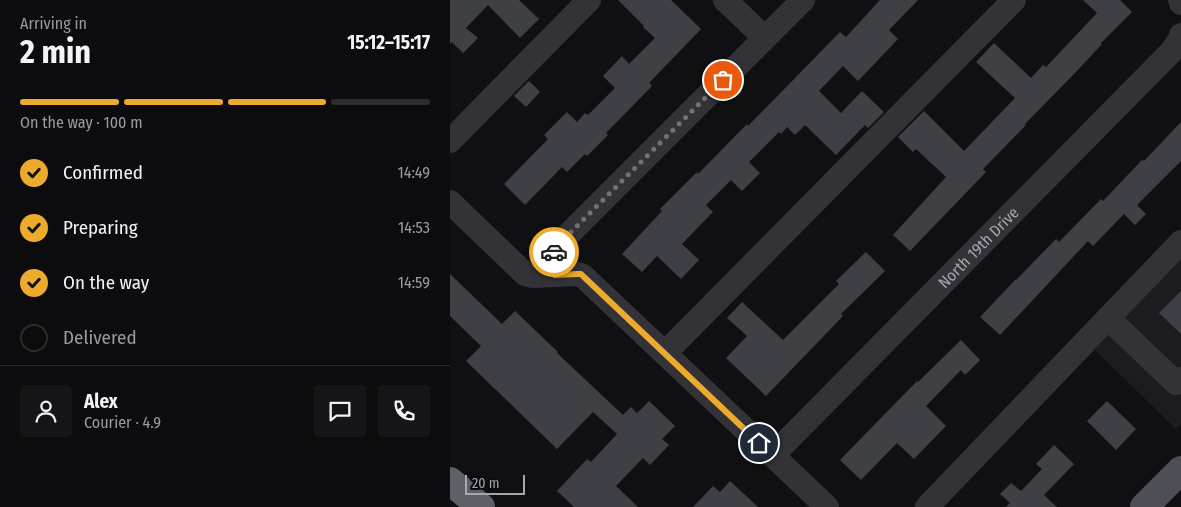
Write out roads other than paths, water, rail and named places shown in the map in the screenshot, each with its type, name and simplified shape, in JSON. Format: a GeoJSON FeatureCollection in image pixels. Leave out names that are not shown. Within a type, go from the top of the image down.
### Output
{"type":"FeatureCollection","features":[{"type":"Feature","properties":{"kind":"highway"},"geometry":{"type":"LineString","coordinates":[[450,482],[474,507]]}},
{"type":"Feature","properties":{"kind":"highway"},"geometry":{"type":"LineString","coordinates":[[450,482],[481,507]]}},
{"type":"Feature","properties":{"kind":"main road"},"geometry":{"type":"LineString","coordinates":[[1144,507],[1181,470]]}},
{"type":"Feature","properties":{"kind":"street"},"geometry":{"type":"LineString","coordinates":[[450,141],[588,0]]}},
{"type":"Feature","properties":{"kind":"street"},"geometry":{"type":"LineString","coordinates":[[725,0],[765,38]]}},
{"type":"Feature","properties":{"kind":"street"},"geometry":{"type":"LineString","coordinates":[[555,275],[554,249],[803,0]]}},
{"type":"Feature","properties":{"kind":"street"},"geometry":{"type":"LineString","coordinates":[[665,353],[1014,0]]}},
{"type":"Feature","properties":{"kind":"street","name":"North 19th Drive"},"geometry":{"type":"LineString","coordinates":[[773,455],[1172,51],[1181,35]]}},
{"type":"Feature","properties":{"kind":"street"},"geometry":{"type":"LineString","coordinates":[[450,202],[525,274],[532,276],[581,274],[827,507]]}},
{"type":"Feature","properties":{"kind":"street"},"geometry":{"type":"LineString","coordinates":[[927,507],[1181,242]]}},
{"type":"Feature","properties":{"kind":"street"},"geometry":{"type":"LineString","coordinates":[[1108,318],[1176,383],[1181,379]]}}]}
